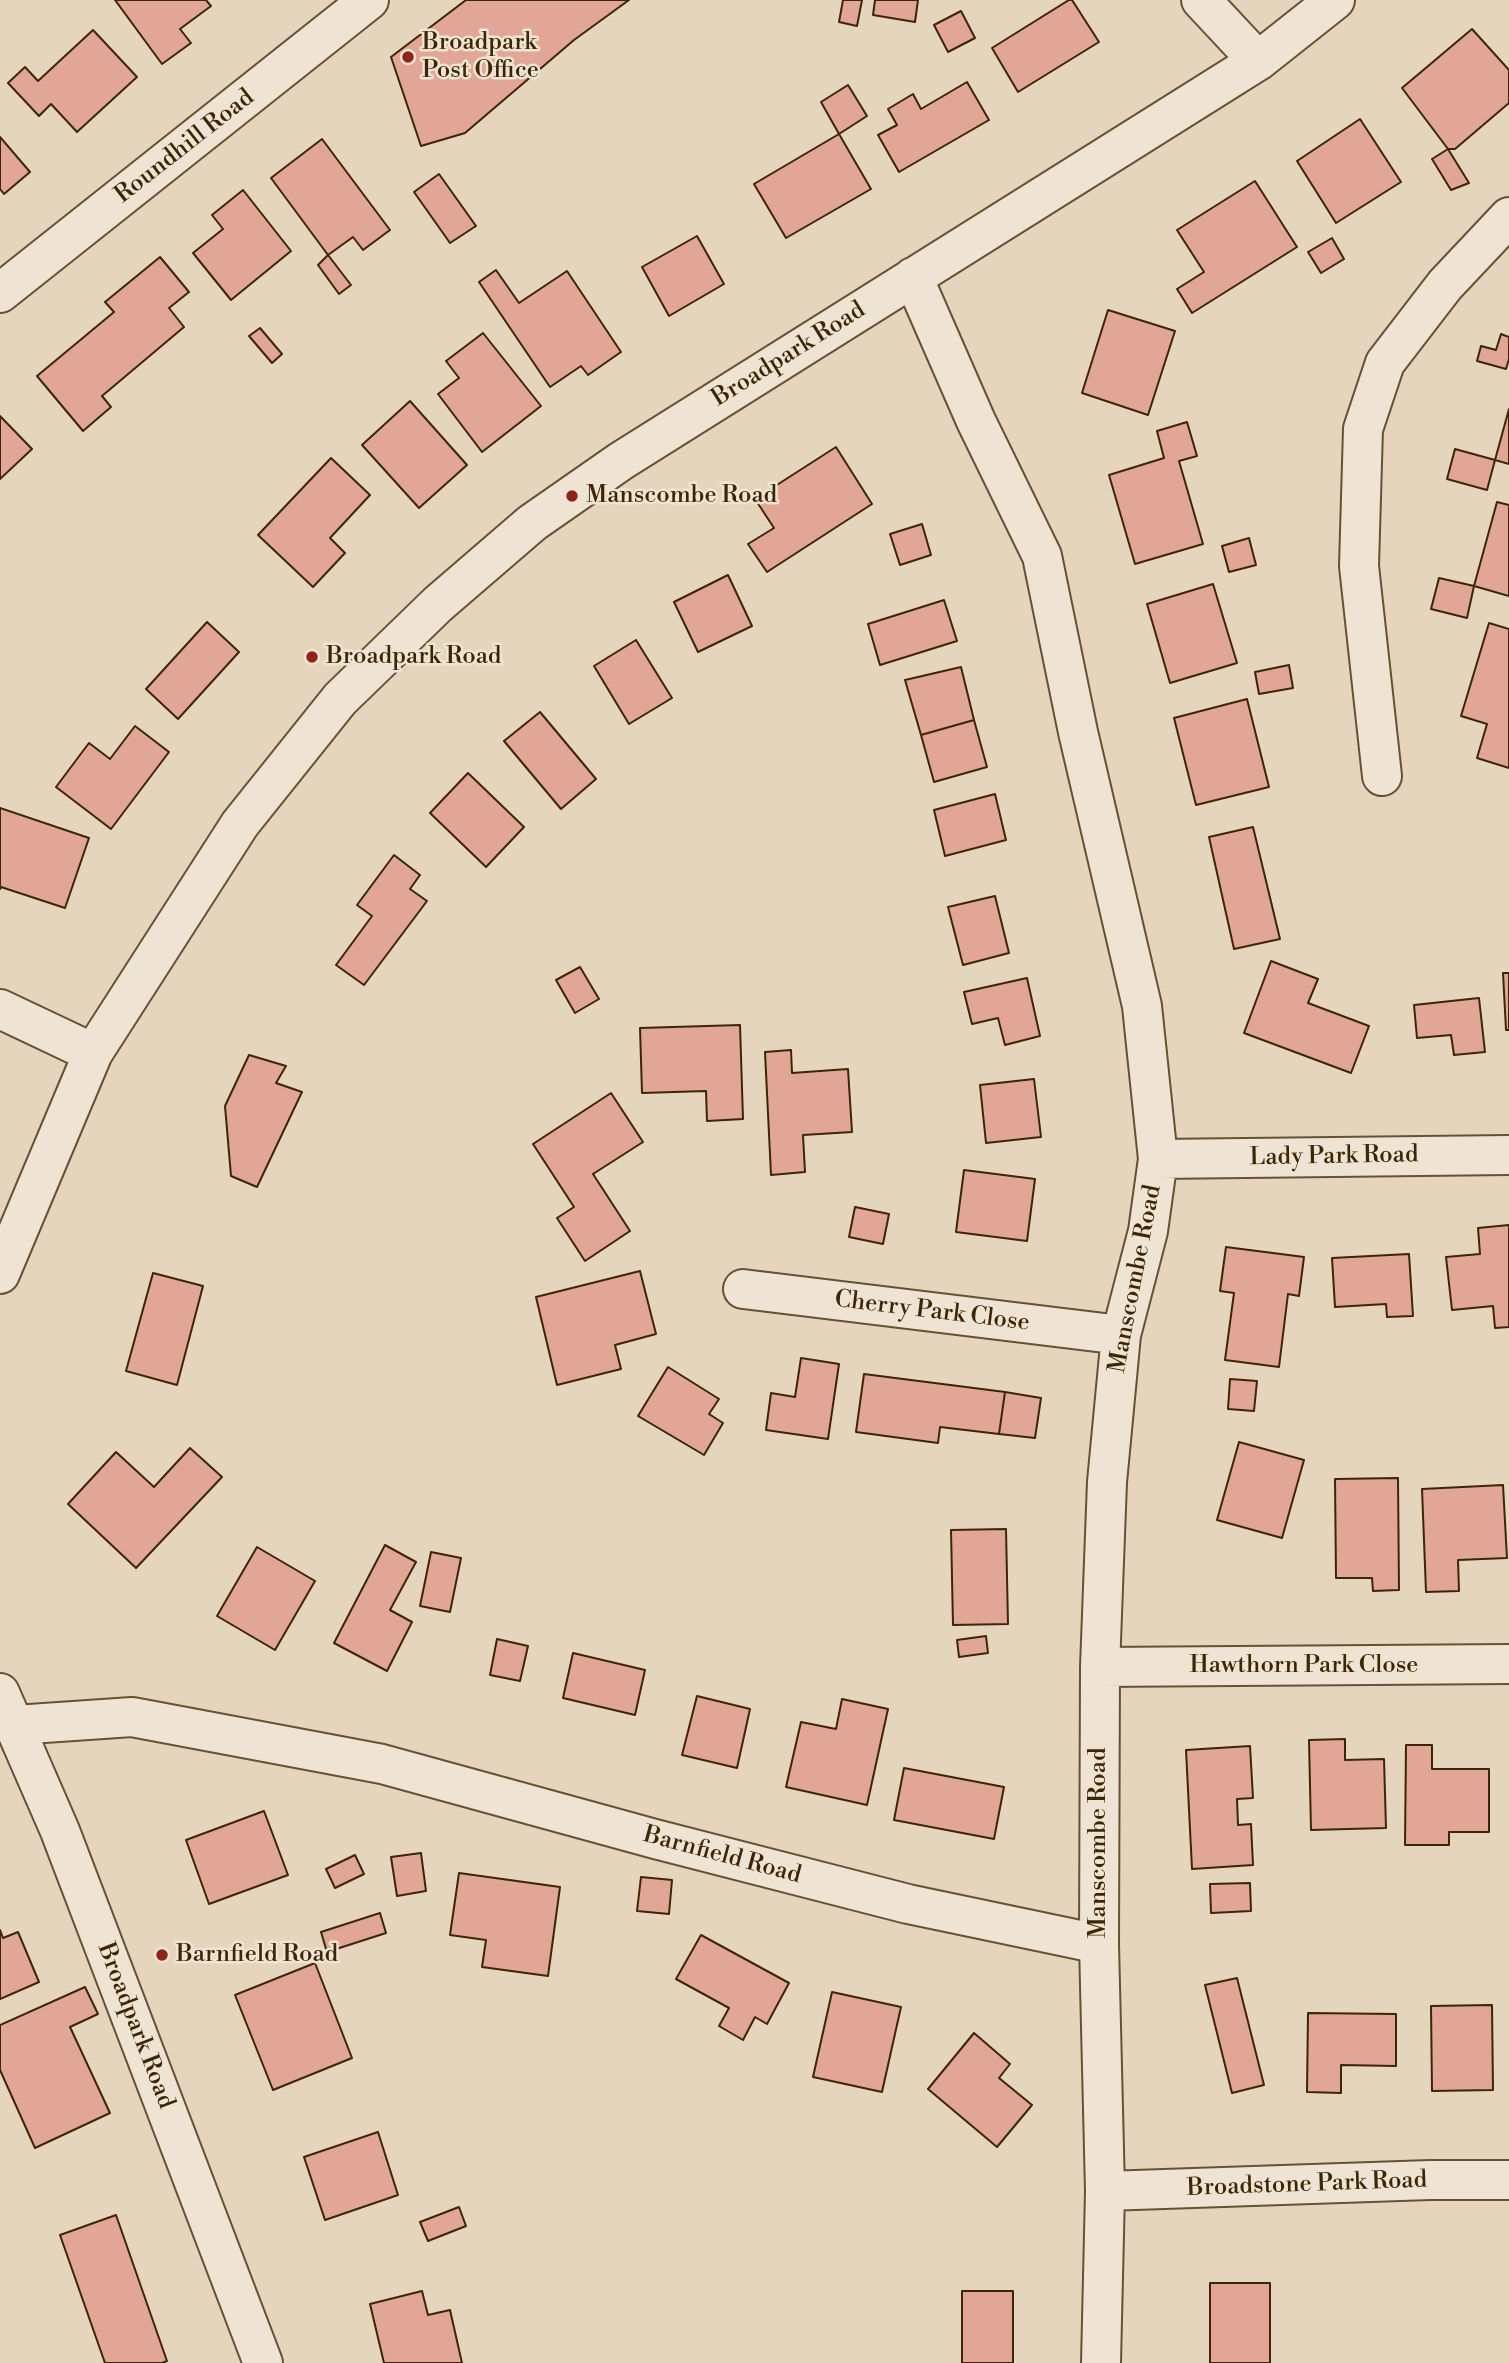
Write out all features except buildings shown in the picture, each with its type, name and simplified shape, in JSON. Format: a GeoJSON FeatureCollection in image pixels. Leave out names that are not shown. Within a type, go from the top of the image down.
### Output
{"type":"FeatureCollection","features":[{"type":"Feature","properties":{"kind":"street","name":"Roundhill Road"},"geometry":{"type":"LineString","coordinates":[[0,293],[369,0]]}},
{"type":"Feature","properties":{"kind":"street"},"geometry":{"type":"LineString","coordinates":[[1201,0],[1258,61]]}},
{"type":"Feature","properties":{"kind":"street","name":"Broadpark Road"},"geometry":{"type":"LineString","coordinates":[[0,1274],[93,1053],[240,824],[340,699],[438,604],[531,523],[621,461],[1258,61],[1335,0]]}},
{"type":"Feature","properties":{"kind":"street"},"geometry":{"type":"LineString","coordinates":[[1382,776],[1359,566],[1363,429],[1385,363],[1446,285],[1509,217]]}},
{"type":"Feature","properties":{"kind":"street","name":"Manscombe Road"},"geometry":{"type":"LineString","coordinates":[[913,277],[976,421],[1042,556],[1078,732],[1142,1006],[1158,1159],[1148,1231],[1121,1335],[1107,1482],[1100,1667],[1099,1944],[1105,2191],[1101,2363]]}},
{"type":"Feature","properties":{"kind":"street"},"geometry":{"type":"LineString","coordinates":[[0,1009],[93,1053]]}},
{"type":"Feature","properties":{"kind":"street","name":"Lady Park Road"},"geometry":{"type":"LineString","coordinates":[[1158,1159],[1509,1155]]}},
{"type":"Feature","properties":{"kind":"street","name":"Cherry Park Close"},"geometry":{"type":"LineString","coordinates":[[743,1289],[1121,1335]]}},
{"type":"Feature","properties":{"kind":"street","name":"Hawthorn Park Close"},"geometry":{"type":"LineString","coordinates":[[1100,1667],[1509,1664]]}},
{"type":"Feature","properties":{"kind":"street","name":"Broadpark Road"},"geometry":{"type":"LineString","coordinates":[[8,1709],[60,1831],[263,2363]]}},
{"type":"Feature","properties":{"kind":"street","name":"Barnfield Road"},"geometry":{"type":"LineString","coordinates":[[8,1709],[132,1717],[383,1764],[655,1839],[908,1904],[1099,1944]]}},
{"type":"Feature","properties":{"kind":"street","name":"Broadstone Park Road"},"geometry":{"type":"LineString","coordinates":[[1105,2191],[1509,2180]]}},
{"type":"Feature","properties":{"kind":"place","name":"Broadpark Post Office"},"geometry":{"type":"Point","coordinates":[408,57]}},
{"type":"Feature","properties":{"kind":"place","name":"Manscombe Road"},"geometry":{"type":"Point","coordinates":[572,496]}},
{"type":"Feature","properties":{"kind":"place","name":"Broadpark Road"},"geometry":{"type":"Point","coordinates":[312,657]}},
{"type":"Feature","properties":{"kind":"place","name":"Barnfield Road"},"geometry":{"type":"Point","coordinates":[162,1955]}}]}
